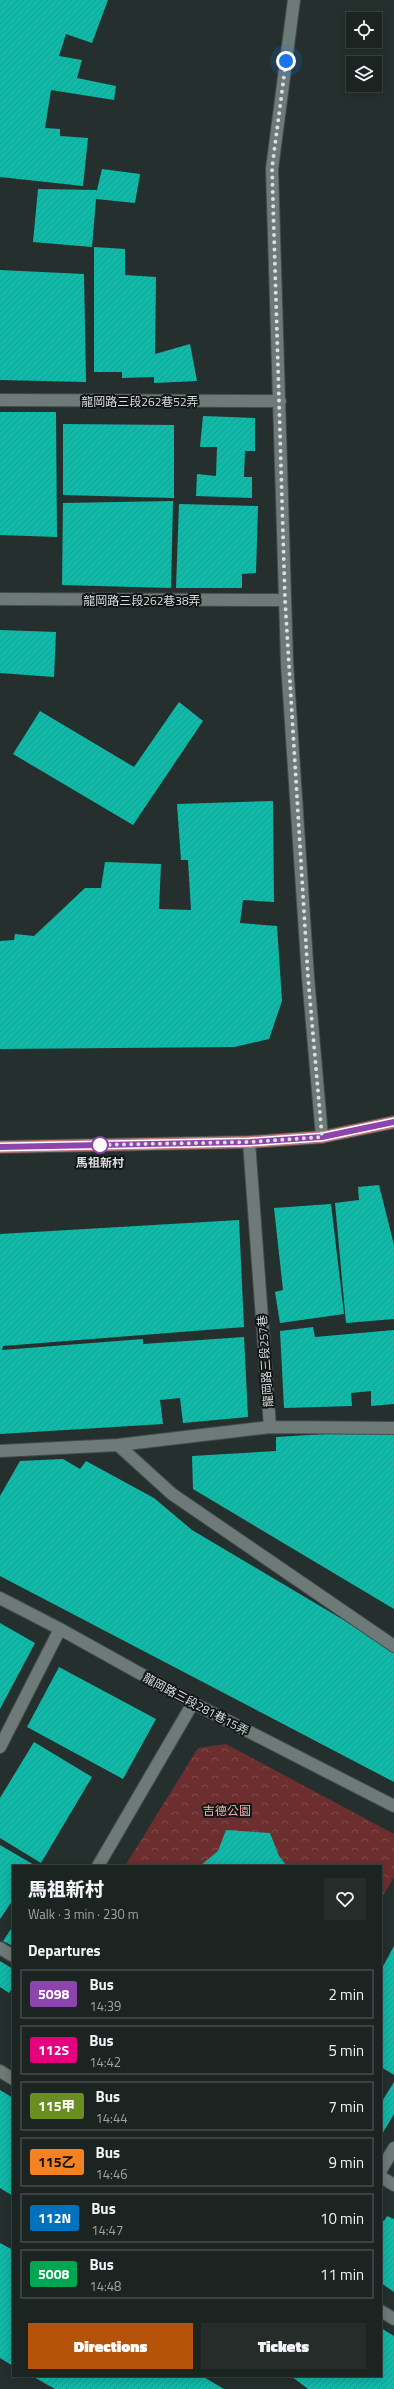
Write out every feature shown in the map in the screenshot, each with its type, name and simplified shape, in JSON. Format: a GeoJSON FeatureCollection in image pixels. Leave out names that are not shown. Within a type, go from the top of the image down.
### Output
{"type":"FeatureCollection","features":[{"type":"Feature","properties":{"kind":"main road"},"geometry":{"type":"LineString","coordinates":[[0,1148],[250,1142],[322,1137],[394,1122]]}},
{"type":"Feature","properties":{"kind":"lane"},"geometry":{"type":"LineString","coordinates":[[294,0],[272,168],[285,600],[308,977],[322,1137]]}},
{"type":"Feature","properties":{"kind":"lane","name":"龍岡路三段262巷52弄"},"geometry":{"type":"LineString","coordinates":[[0,400],[280,401]]}},
{"type":"Feature","properties":{"kind":"lane","name":"龍岡路三段262巷38弄"},"geometry":{"type":"LineString","coordinates":[[0,599],[285,600]]}},
{"type":"Feature","properties":{"kind":"lane","name":"龍岡路三段257巷"},"geometry":{"type":"LineString","coordinates":[[250,1142],[270,1427]]}},
{"type":"Feature","properties":{"kind":"lane"},"geometry":{"type":"LineString","coordinates":[[0,1451],[118,1445],[270,1427],[394,1428]]}},
{"type":"Feature","properties":{"kind":"lane"},"geometry":{"type":"LineString","coordinates":[[118,1445],[172,1494],[394,1646]]}},
{"type":"Feature","properties":{"kind":"lane","name":"龍岡路三段281巷15弄"},"geometry":{"type":"LineString","coordinates":[[0,1598],[60,1628],[193,1703],[394,1806]]}},
{"type":"Feature","properties":{"kind":"lane"},"geometry":{"type":"LineString","coordinates":[[0,1747],[60,1628]]}},
{"type":"Feature","properties":{"kind":"lane"},"geometry":{"type":"LineString","coordinates":[[99,1865],[193,1703]]}},
{"type":"Feature","properties":{"kind":"lane"},"geometry":{"type":"LineString","coordinates":[[0,1948],[12,1955]]}},
{"type":"Feature","properties":{"kind":"lane"},"geometry":{"type":"LineString","coordinates":[[0,2071],[12,2078]]}},
{"type":"Feature","properties":{"kind":"lane"},"geometry":{"type":"LineString","coordinates":[[382,2168],[394,2148]]}},
{"type":"Feature","properties":{"kind":"lane"},"geometry":{"type":"LineString","coordinates":[[382,2178],[394,2185]]}},
{"type":"Feature","properties":{"kind":"lane"},"geometry":{"type":"LineString","coordinates":[[382,2312],[394,2319]]}},
{"type":"Feature","properties":{"kind":"green space","name":"吉德公園"},"geometry":{"type":"Polygon","coordinates":[[[226,1744],[394,1834],[394,1877],[382,1897],[382,1865],[126,1865],[198,1748],[226,1744]]]}},
{"type":"Feature","properties":{"kind":"building"},"geometry":{"type":"Polygon","coordinates":[[[0,0],[108,0],[92,43],[66,34],[59,56],[82,60],[77,78],[116,86],[114,100],[51,90],[45,128],[60,129],[60,136],[88,138],[83,186],[0,177],[0,0]]]}},
{"type":"Feature","properties":{"kind":"building"},"geometry":{"type":"Polygon","coordinates":[[[102,169],[140,174],[135,203],[96,199],[92,247],[33,242],[38,189],[97,190],[102,169]]]}},
{"type":"Feature","properties":{"kind":"building"},"geometry":{"type":"Polygon","coordinates":[[[94,247],[125,249],[125,275],[156,277],[155,354],[190,344],[197,381],[154,383],[154,377],[122,378],[122,372],[94,372],[94,247]]]}},
{"type":"Feature","properties":{"kind":"building"},"geometry":{"type":"Polygon","coordinates":[[[0,270],[84,274],[86,382],[0,380],[0,270]]]}},
{"type":"Feature","properties":{"kind":"building"},"geometry":{"type":"Polygon","coordinates":[[[0,412],[56,412],[57,537],[0,535],[0,412]]]}},
{"type":"Feature","properties":{"kind":"building"},"geometry":{"type":"Polygon","coordinates":[[[203,416],[255,418],[255,451],[245,451],[244,477],[252,477],[252,498],[196,496],[197,474],[216,476],[217,447],[200,447],[203,416]]]}},
{"type":"Feature","properties":{"kind":"building"},"geometry":{"type":"Polygon","coordinates":[[[63,424],[174,425],[174,498],[63,495],[63,424]]]}},
{"type":"Feature","properties":{"kind":"building"},"geometry":{"type":"Polygon","coordinates":[[[173,501],[171,588],[62,585],[63,503],[173,501]]]}},
{"type":"Feature","properties":{"kind":"building"},"geometry":{"type":"Polygon","coordinates":[[[179,504],[258,506],[256,573],[242,574],[242,588],[176,588],[179,504]]]}},
{"type":"Feature","properties":{"kind":"building"},"geometry":{"type":"Polygon","coordinates":[[[0,630],[56,632],[54,677],[0,673],[0,630]]]}},
{"type":"Feature","properties":{"kind":"building"},"geometry":{"type":"Polygon","coordinates":[[[179,702],[203,721],[133,825],[13,754],[40,711],[134,767],[179,702]]]}},
{"type":"Feature","properties":{"kind":"building"},"geometry":{"type":"Polygon","coordinates":[[[273,801],[274,902],[243,900],[240,923],[277,926],[282,1001],[269,1039],[234,1047],[0,1049],[0,941],[14,940],[15,934],[34,936],[85,888],[101,888],[105,862],[161,864],[159,909],[191,910],[188,860],[181,860],[177,804],[273,801]]]}},
{"type":"Feature","properties":{"kind":"building"},"geometry":{"type":"Polygon","coordinates":[[[379,1185],[394,1245],[394,1319],[346,1323],[335,1203],[359,1200],[358,1187],[379,1185]]]}},
{"type":"Feature","properties":{"kind":"building"},"geometry":{"type":"Polygon","coordinates":[[[331,1204],[344,1314],[280,1323],[275,1292],[283,1290],[274,1208],[331,1204]]]}},
{"type":"Feature","properties":{"kind":"building"},"geometry":{"type":"Polygon","coordinates":[[[239,1220],[244,1327],[3,1346],[2,1350],[143,1339],[143,1344],[244,1337],[248,1417],[183,1423],[180,1398],[160,1400],[163,1424],[0,1434],[0,1234],[239,1220]]]}},
{"type":"Feature","properties":{"kind":"building"},"geometry":{"type":"Polygon","coordinates":[[[313,1327],[315,1337],[394,1330],[394,1404],[371,1406],[371,1391],[351,1393],[352,1406],[284,1408],[280,1331],[313,1327]]]}},
{"type":"Feature","properties":{"kind":"building"},"geometry":{"type":"Polygon","coordinates":[[[394,1430],[394,1609],[193,1489],[192,1456],[276,1451],[276,1437],[394,1430]]]}},
{"type":"Feature","properties":{"kind":"building"},"geometry":{"type":"Polygon","coordinates":[[[63,1459],[80,1469],[86,1461],[154,1498],[192,1530],[394,1650],[394,1782],[0,1576],[0,1496],[20,1461],[63,1459]]]}},
{"type":"Feature","properties":{"kind":"building"},"geometry":{"type":"Polygon","coordinates":[[[0,1623],[35,1643],[0,1709],[0,1623]]]}},
{"type":"Feature","properties":{"kind":"building"},"geometry":{"type":"Polygon","coordinates":[[[59,1667],[156,1719],[123,1779],[27,1727],[59,1667]]]}},
{"type":"Feature","properties":{"kind":"building"},"geometry":{"type":"Polygon","coordinates":[[[34,1742],[92,1777],[41,1863],[0,1838],[0,1798],[34,1742]]]}},
{"type":"Feature","properties":{"kind":"building"},"geometry":{"type":"Polygon","coordinates":[[[226,1830],[270,1833],[279,1856],[286,1865],[201,1865],[218,1851],[226,1830]]]}},
{"type":"Feature","properties":{"kind":"building"},"geometry":{"type":"Polygon","coordinates":[[[0,1845],[34,1865],[12,1865],[12,1901],[0,1919],[0,1845]]]}},
{"type":"Feature","properties":{"kind":"building"},"geometry":{"type":"Polygon","coordinates":[[[12,1928],[12,1946],[3,1941],[12,1928]]]}},
{"type":"Feature","properties":{"kind":"building"},"geometry":{"type":"Polygon","coordinates":[[[394,1946],[394,2075],[382,2068],[382,1968],[394,1946]]]}},
{"type":"Feature","properties":{"kind":"building"},"geometry":{"type":"Polygon","coordinates":[[[0,1961],[12,1968],[12,1988],[9,1993],[0,1987],[0,1961]]]}},
{"type":"Feature","properties":{"kind":"building"},"geometry":{"type":"Polygon","coordinates":[[[394,2082],[394,2114],[382,2134],[382,2101],[394,2082]]]}},
{"type":"Feature","properties":{"kind":"building"},"geometry":{"type":"Polygon","coordinates":[[[0,2090],[12,2097],[12,2195],[0,2188],[0,2090]]]}},
{"type":"Feature","properties":{"kind":"building"},"geometry":{"type":"Polygon","coordinates":[[[387,2216],[394,2219],[394,2292],[382,2284],[382,2220],[384,2221],[387,2216]]]}},
{"type":"Feature","properties":{"kind":"building"},"geometry":{"type":"Polygon","coordinates":[[[0,2243],[12,2249],[12,2365],[0,2358],[0,2243]]]}},
{"type":"Feature","properties":{"kind":"building"},"geometry":{"type":"Polygon","coordinates":[[[382,2329],[394,2336],[394,2389],[308,2389],[292,2377],[382,2377],[382,2329]]]}},
{"type":"Feature","properties":{"kind":"building"},"geometry":{"type":"Polygon","coordinates":[[[34,2377],[204,2377],[224,2389],[55,2389],[34,2377]]]}},
{"type":"Feature","properties":{"kind":"bus line","name":"5098"},"geometry":{"type":"LineString","coordinates":[[0,1147],[250,1142],[322,1137],[394,1122]]}},
{"type":"Feature","properties":{"kind":"place","name":"馬祖新村"},"geometry":{"type":"Point","coordinates":[100,1145]}},
{"type":"Feature","properties":{"kind":"route"},"geometry":{"type":"LineString","coordinates":[[100,1145],[94,1145],[250,1142],[322,1137],[308,977],[287,663],[272,168],[286,61]]}}]}
